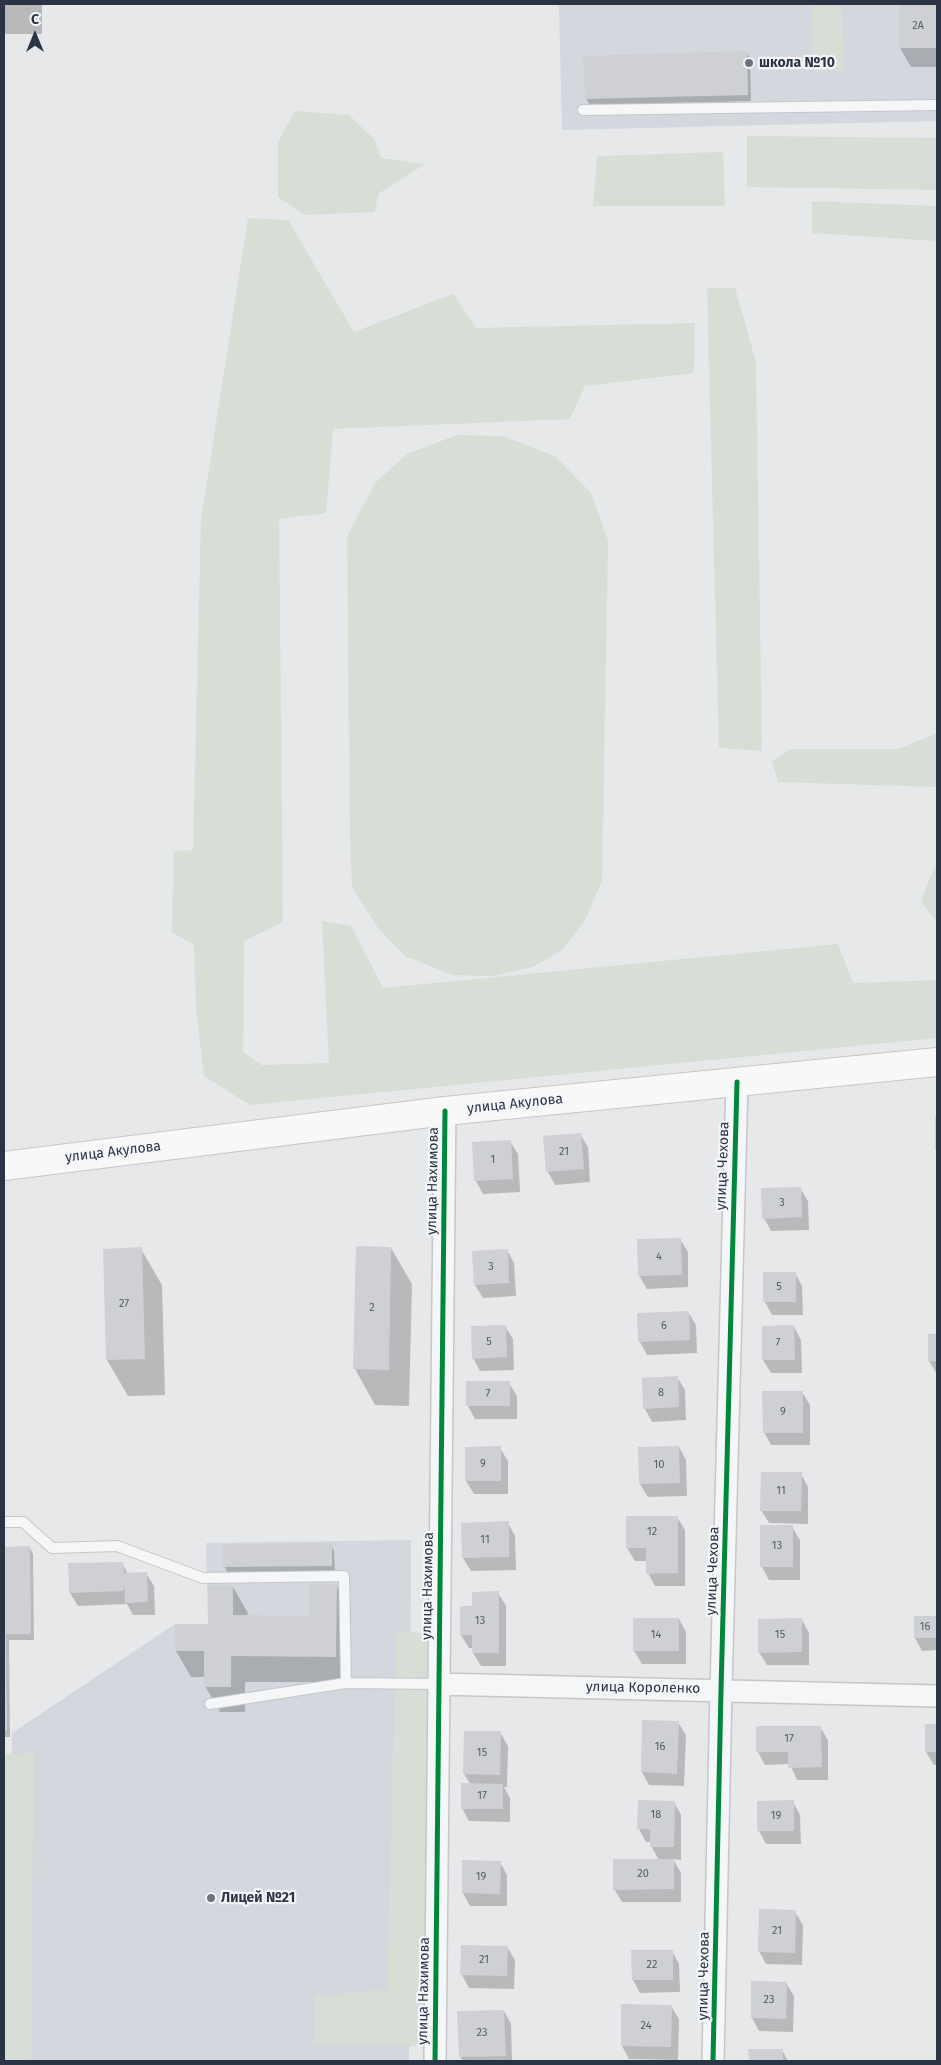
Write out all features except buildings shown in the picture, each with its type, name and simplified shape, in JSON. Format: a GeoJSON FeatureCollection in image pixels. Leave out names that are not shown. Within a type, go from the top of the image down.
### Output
{"type":"FeatureCollection","features":[{"type":"Feature","properties":{"kind":"main road","name":"улица Акулова"},"geometry":{"type":"LineString","coordinates":[[4,1166],[445,1111],[937,1062]]}},
{"type":"Feature","properties":{"kind":"street","name":"улица Чехова"},"geometry":{"type":"LineString","coordinates":[[713,2061],[737,1082]]}},
{"type":"Feature","properties":{"kind":"street","name":"улица Нахимова"},"geometry":{"type":"LineString","coordinates":[[434,2061],[445,1111]]}},
{"type":"Feature","properties":{"kind":"street","name":"улица Короленко"},"geometry":{"type":"LineString","coordinates":[[438,1684],[937,1696]]}},
{"type":"Feature","properties":{"kind":"lane"},"geometry":{"type":"LineString","coordinates":[[583,110],[937,105]]}},
{"type":"Feature","properties":{"kind":"lane"},"geometry":{"type":"LineString","coordinates":[[4,1522],[23,1522],[52,1548],[117,1546],[203,1578],[344,1576],[346,1683]]}},
{"type":"Feature","properties":{"kind":"lane"},"geometry":{"type":"LineString","coordinates":[[210,1704],[346,1683],[438,1684]]}},
{"type":"Feature","properties":{"kind":"shaded area","name":"школа №10"},"geometry":{"type":"Polygon","coordinates":[[[559,4],[937,4],[937,121],[562,130],[559,4]]]}},
{"type":"Feature","properties":{"kind":"shaded area"},"geometry":{"type":"Polygon","coordinates":[[[811,4],[842,4],[844,71],[814,70],[811,4]]]}},
{"type":"Feature","properties":{"kind":"shaded area"},"geometry":{"type":"Polygon","coordinates":[[[295,111],[349,115],[374,139],[381,158],[425,164],[378,194],[375,212],[305,215],[278,197],[278,142],[295,111]]]}},
{"type":"Feature","properties":{"kind":"shaded area"},"geometry":{"type":"Polygon","coordinates":[[[747,136],[937,138],[937,190],[747,187],[747,136]]]}},
{"type":"Feature","properties":{"kind":"shaded area"},"geometry":{"type":"Polygon","coordinates":[[[723,152],[725,206],[593,206],[597,156],[723,152]]]}},
{"type":"Feature","properties":{"kind":"shaded area"},"geometry":{"type":"Polygon","coordinates":[[[812,201],[937,206],[937,241],[812,233],[812,201]]]}},
{"type":"Feature","properties":{"kind":"shaded area"},"geometry":{"type":"Polygon","coordinates":[[[248,218],[288,220],[354,332],[453,294],[476,328],[695,323],[694,373],[585,386],[570,419],[333,429],[326,513],[279,519],[283,922],[244,941],[243,1052],[261,1065],[329,1063],[322,921],[351,926],[383,988],[838,944],[853,983],[937,980],[937,1038],[250,1105],[204,1076],[196,1008],[194,945],[172,932],[174,851],[193,850],[201,520],[248,218]]]}},
{"type":"Feature","properties":{"kind":"shaded area"},"geometry":{"type":"Polygon","coordinates":[[[707,288],[735,288],[756,362],[762,751],[719,748],[707,288]]]}},
{"type":"Feature","properties":{"kind":"shaded area"},"geometry":{"type":"Polygon","coordinates":[[[457,435],[503,436],[556,457],[591,493],[608,540],[602,881],[584,922],[563,949],[533,967],[491,976],[453,975],[405,956],[378,928],[352,887],[347,537],[375,483],[407,454],[457,435]]]}},
{"type":"Feature","properties":{"kind":"shaded area"},"geometry":{"type":"Polygon","coordinates":[[[937,733],[937,787],[778,782],[772,761],[791,749],[899,749],[937,733]]]}},
{"type":"Feature","properties":{"kind":"shaded area"},"geometry":{"type":"Polygon","coordinates":[[[934,868],[937,868],[937,923],[921,901],[934,868]]]}},
{"type":"Feature","properties":{"kind":"shaded area","name":"Лицей №21"},"geometry":{"type":"Polygon","coordinates":[[[411,1540],[409,2061],[10,2061],[12,1733],[175,1624],[208,1624],[206,1543],[411,1540]]]}},
{"type":"Feature","properties":{"kind":"shaded area"},"geometry":{"type":"Polygon","coordinates":[[[396,1632],[427,1633],[426,2046],[313,2045],[315,1996],[387,1989],[396,1632]]]}},
{"type":"Feature","properties":{"kind":"shaded area"},"geometry":{"type":"Polygon","coordinates":[[[34,1752],[31,2061],[4,2061],[4,1755],[34,1752]]]}},
{"type":"Feature","properties":{"kind":"cycle path"},"geometry":{"type":"LineString","coordinates":[[713,2061],[737,1082]]}},
{"type":"Feature","properties":{"kind":"cycle path"},"geometry":{"type":"LineString","coordinates":[[435,2061],[445,1111]]}},
{"type":"Feature","properties":{"kind":"place","name":"школа №10"},"geometry":{"type":"Point","coordinates":[749,63]}},
{"type":"Feature","properties":{"kind":"place","name":"Лицей №21"},"geometry":{"type":"Point","coordinates":[211,1898]}}]}
